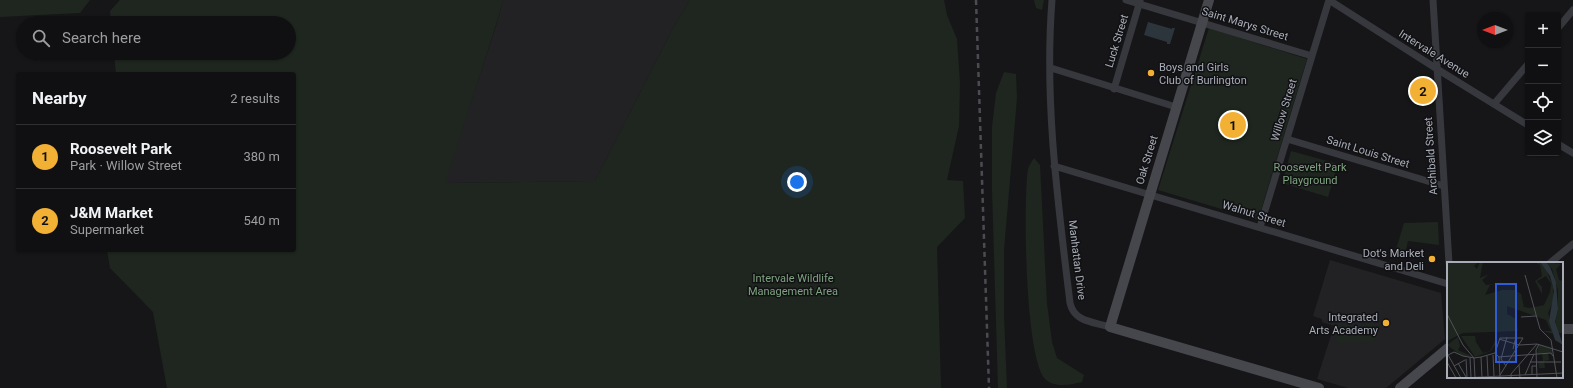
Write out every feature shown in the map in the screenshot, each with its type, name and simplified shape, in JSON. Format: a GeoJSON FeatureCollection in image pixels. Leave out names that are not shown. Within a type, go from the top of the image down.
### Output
{"type":"FeatureCollection","features":[{"type":"Feature","properties":{"kind":"street","name":"Manhattan Drive"},"geometry":{"type":"LineString","coordinates":[[1052,0],[1050,30],[1054,166],[1071,308],[1074,314],[1080,318],[1319,388]]}},
{"type":"Feature","properties":{"kind":"street","name":"Saint Marys Street"},"geometry":{"type":"LineString","coordinates":[[1126,0],[1140,2],[1202,23],[1312,56]]}},
{"type":"Feature","properties":{"kind":"street","name":"Oak Street"},"geometry":{"type":"LineString","coordinates":[[1110,327],[1209,0]]}},
{"type":"Feature","properties":{"kind":"street","name":"Intervale Avenue"},"geometry":{"type":"LineString","coordinates":[[1329,0],[1525,123]]}},
{"type":"Feature","properties":{"kind":"street","name":"Willow Street"},"geometry":{"type":"LineString","coordinates":[[1260,227],[1329,0]]}},
{"type":"Feature","properties":{"kind":"street","name":"Archibald Street"},"geometry":{"type":"LineString","coordinates":[[1433,0],[1449,262]]}},
{"type":"Feature","properties":{"kind":"street","name":"Luck Street"},"geometry":{"type":"LineString","coordinates":[[1114,89],[1140,2]]}},
{"type":"Feature","properties":{"kind":"street"},"geometry":{"type":"LineString","coordinates":[[1561,24],[1573,10]]}},
{"type":"Feature","properties":{"kind":"street"},"geometry":{"type":"LineString","coordinates":[[1051,68],[1114,89],[1176,107]]}},
{"type":"Feature","properties":{"kind":"street"},"geometry":{"type":"LineString","coordinates":[[1494,104],[1525,68]]}},
{"type":"Feature","properties":{"kind":"street","name":"Saint Louis Street"},"geometry":{"type":"LineString","coordinates":[[1287,139],[1444,186]]}},
{"type":"Feature","properties":{"kind":"street"},"geometry":{"type":"LineString","coordinates":[[1561,146],[1573,153]]}},
{"type":"Feature","properties":{"kind":"street","name":"Walnut Street"},"geometry":{"type":"LineString","coordinates":[[1054,166],[1447,284]]}},
{"type":"Feature","properties":{"kind":"street"},"geometry":{"type":"LineString","coordinates":[[1551,262],[1573,244]]}},
{"type":"Feature","properties":{"kind":"street"},"geometry":{"type":"LineString","coordinates":[[1400,388],[1447,349]]}},
{"type":"Feature","properties":{"kind":"shaded area"},"geometry":{"type":"Polygon","coordinates":[[[503,0],[690,0],[672,30],[595,181],[444,183],[497,23],[503,0]]]}},
{"type":"Feature","properties":{"kind":"shaded area"},"geometry":{"type":"Polygon","coordinates":[[[1148,22],[1172,29],[1175,28],[1170,44],[1144,35],[1148,22]]]}},
{"type":"Feature","properties":{"kind":"shaded area","name":"Integrated Arts Academy"},"geometry":{"type":"Polygon","coordinates":[[[1330,260],[1441,293],[1445,339],[1386,388],[1348,388],[1317,379],[1334,326],[1322,322],[1322,319],[1313,316],[1330,260]]]}},
{"type":"Feature","properties":{"kind":"green space"},"geometry":{"type":"Polygon","coordinates":[[[0,0],[90,0],[80,13],[0,17],[0,0]]]}},
{"type":"Feature","properties":{"kind":"green space","name":"Intervale Wildlife Management Area"},"geometry":{"type":"Polygon","coordinates":[[[120,0],[503,0],[445,183],[595,181],[672,30],[690,0],[944,0],[947,15],[957,39],[960,83],[959,126],[947,180],[963,181],[965,218],[937,247],[941,388],[167,388],[153,312],[110,268],[107,252],[296,252],[296,72],[116,72],[115,60],[296,60],[296,16],[110,16],[110,11],[120,0]]]}},
{"type":"Feature","properties":{"kind":"green space"},"geometry":{"type":"Polygon","coordinates":[[[1034,0],[1044,0],[1042,10],[1036,8],[1034,0]]]}},
{"type":"Feature","properties":{"kind":"green space"},"geometry":{"type":"Polygon","coordinates":[[[1209,28],[1307,59],[1258,220],[1158,190],[1209,28]]]}},
{"type":"Feature","properties":{"kind":"green space"},"geometry":{"type":"Polygon","coordinates":[[[1004,72],[1016,74],[1017,98],[1004,250],[1004,315],[1007,388],[998,388],[992,190],[992,127],[996,93],[1004,72]]]}},
{"type":"Feature","properties":{"kind":"green space","name":"Roosevelt Park Playground"},"geometry":{"type":"Polygon","coordinates":[[[1291,151],[1338,164],[1328,197],[1282,183],[1291,151]]]}},
{"type":"Feature","properties":{"kind":"green space"},"geometry":{"type":"Polygon","coordinates":[[[1034,158],[1040,165],[1047,303],[1052,342],[1057,358],[1084,375],[1082,382],[1073,384],[1058,385],[1045,379],[1038,365],[1033,342],[1027,278],[1026,187],[1028,169],[1034,158]]]}},
{"type":"Feature","properties":{"kind":"green space"},"geometry":{"type":"Polygon","coordinates":[[[1438,222],[1439,245],[1408,241],[1404,258],[1394,256],[1404,223],[1438,222]]]}},
{"type":"Feature","properties":{"kind":"green space"},"geometry":{"type":"Polygon","coordinates":[[[1374,324],[1375,341],[1337,343],[1336,326],[1374,324]]]}},
{"type":"Feature","properties":{"kind":"railway"},"geometry":{"type":"LineString","coordinates":[[976,0],[989,388]]}},
{"type":"Feature","properties":{"kind":"place","name":"Boys and Girls Club of Burlington"},"geometry":{"type":"Point","coordinates":[1151,73]}},
{"type":"Feature","properties":{"kind":"place","name":"J&M Market"},"geometry":{"type":"Point","coordinates":[1423,91]}},
{"type":"Feature","properties":{"kind":"place","name":"Roosevelt Park"},"geometry":{"type":"Point","coordinates":[1233,125]}},
{"type":"Feature","properties":{"kind":"place","name":"Dot's Market and Deli"},"geometry":{"type":"Point","coordinates":[1432,259]}},
{"type":"Feature","properties":{"kind":"place","name":"Integrated Arts Academy"},"geometry":{"type":"Point","coordinates":[1386,323]}}]}
